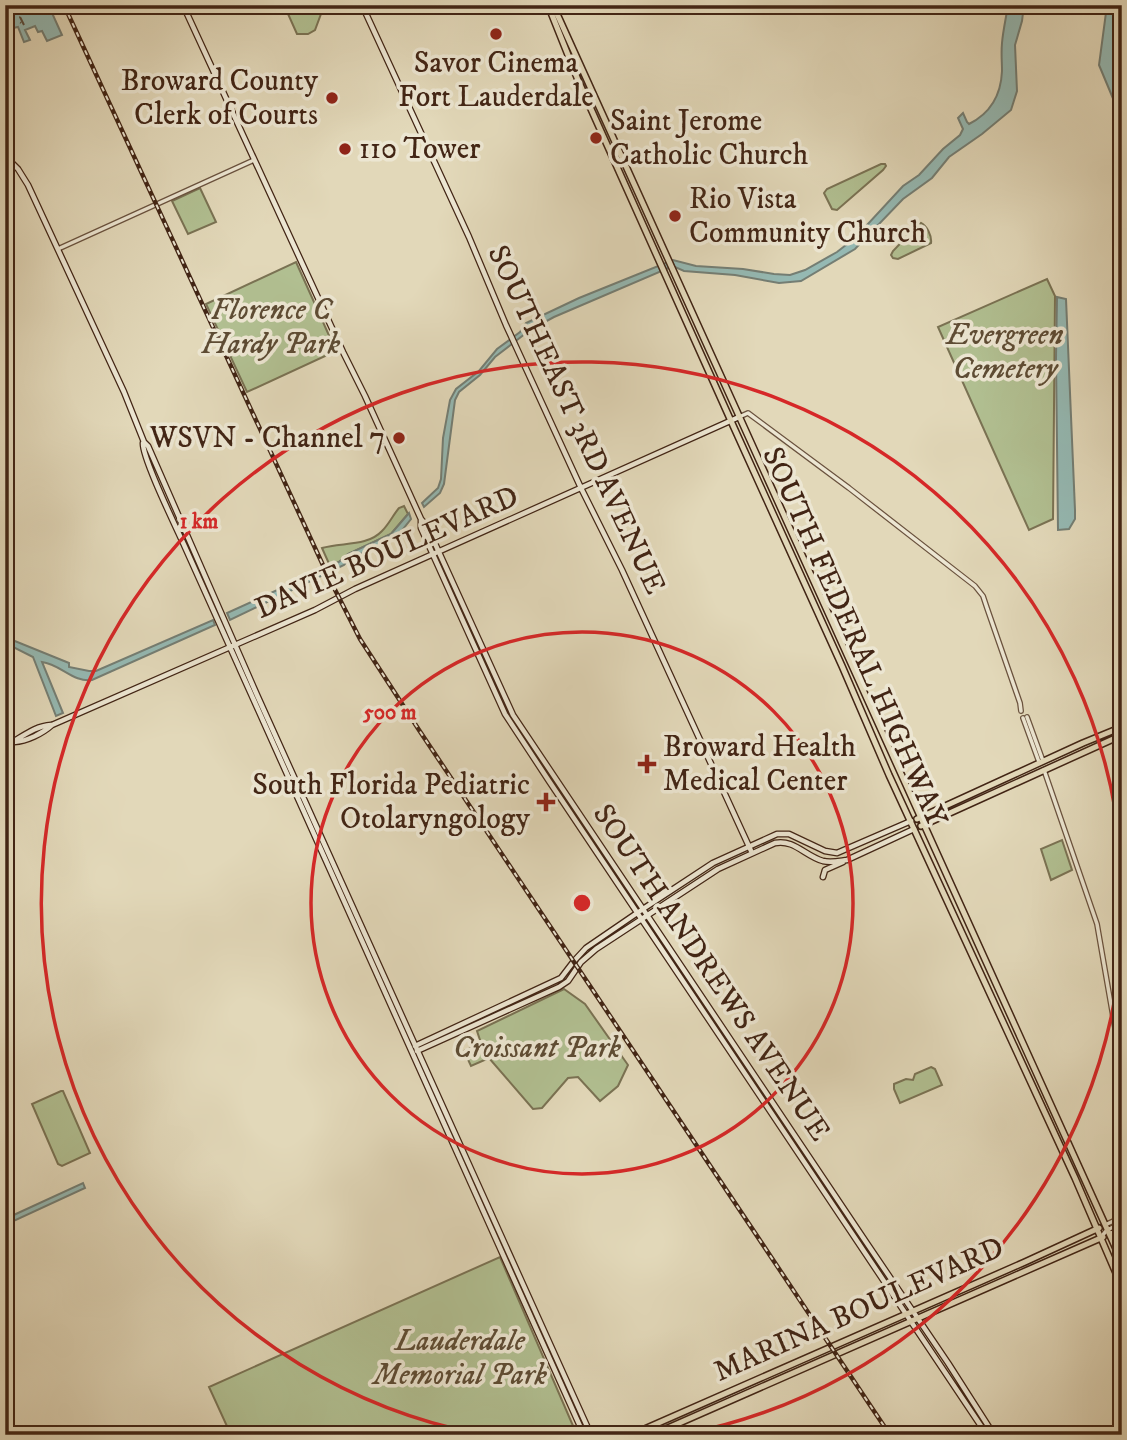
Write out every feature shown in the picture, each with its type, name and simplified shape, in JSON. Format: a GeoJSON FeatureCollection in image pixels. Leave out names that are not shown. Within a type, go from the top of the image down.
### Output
{"type":"FeatureCollection","features":[{"type":"Feature","properties":{"kind":"main road","name":"SOUTH ANDREWS AVENUE"},"geometry":{"type":"LineString","coordinates":[[183,5],[513,715],[640,911],[913,1311],[914,1319],[987,1435]]}},
{"type":"Feature","properties":{"kind":"main road","name":"SOUTHEAST 3RD AVENUE"},"geometry":{"type":"LineString","coordinates":[[362,5],[469,237],[506,325],[752,853]]}},
{"type":"Feature","properties":{"kind":"main road","name":"SOUTH FEDERAL HIGHWAY"},"geometry":{"type":"LineString","coordinates":[[551,5],[564,47],[685,319],[1122,1286]]}},
{"type":"Feature","properties":{"kind":"main road","name":"SOUTH FEDERAL HIGHWAY"},"geometry":{"type":"LineString","coordinates":[[551,5],[686,301]]}},
{"type":"Feature","properties":{"kind":"main road"},"geometry":{"type":"LineString","coordinates":[[5,156],[23,176],[124,392],[144,442],[143,449],[150,468],[233,646],[584,1435]]}},
{"type":"Feature","properties":{"kind":"main road"},"geometry":{"type":"LineString","coordinates":[[635,206],[647,213]]}},
{"type":"Feature","properties":{"kind":"main road"},"geometry":{"type":"LineString","coordinates":[[640,218],[653,226]]}},
{"type":"Feature","properties":{"kind":"main road"},"geometry":{"type":"LineString","coordinates":[[673,290],[686,301],[698,326]]}},
{"type":"Feature","properties":{"kind":"main road"},"geometry":{"type":"LineString","coordinates":[[685,319],[698,326]]}},
{"type":"Feature","properties":{"kind":"main road","name":"SOUTH FEDERAL HIGHWAY"},"geometry":{"type":"LineString","coordinates":[[698,326],[1122,1262]]}},
{"type":"Feature","properties":{"kind":"main road","name":"DAVIE BOULEVARD"},"geometry":{"type":"LineString","coordinates":[[5,746],[37,728],[52,725],[315,610],[355,589],[739,418]]}},
{"type":"Feature","properties":{"kind":"main road"},"geometry":{"type":"LineString","coordinates":[[772,510],[784,518]]}},
{"type":"Feature","properties":{"kind":"main road"},"geometry":{"type":"LineString","coordinates":[[777,522],[789,528]]}},
{"type":"Feature","properties":{"kind":"main road"},"geometry":{"type":"LineString","coordinates":[[233,646],[591,1435]]}},
{"type":"Feature","properties":{"kind":"main road"},"geometry":{"type":"LineString","coordinates":[[842,666],[852,668]]}},
{"type":"Feature","properties":{"kind":"main road"},"geometry":{"type":"LineString","coordinates":[[845,673],[858,681]]}},
{"type":"Feature","properties":{"kind":"main road"},"geometry":{"type":"LineString","coordinates":[[411,1049],[561,978],[586,947],[713,863],[777,834],[797,836],[831,853],[841,852],[1122,727]]}},
{"type":"Feature","properties":{"kind":"main road"},"geometry":{"type":"LineString","coordinates":[[823,877],[825,870],[847,859],[1122,735]]}},
{"type":"Feature","properties":{"kind":"main road"},"geometry":{"type":"LineString","coordinates":[[1044,770],[1052,757]]}},
{"type":"Feature","properties":{"kind":"main road"},"geometry":{"type":"LineString","coordinates":[[869,840],[872,848]]}},
{"type":"Feature","properties":{"kind":"main road"},"geometry":{"type":"LineString","coordinates":[[411,1049],[418,1051],[559,987],[568,981],[587,956],[718,869],[752,853],[783,841],[822,861],[847,859]]}},
{"type":"Feature","properties":{"kind":"main road"},"geometry":{"type":"LineString","coordinates":[[955,914],[967,921]]}},
{"type":"Feature","properties":{"kind":"main road","name":"SOUTH ANDREWS AVENUE"},"geometry":{"type":"LineString","coordinates":[[645,917],[905,1314],[914,1319],[948,1363],[995,1435]]}},
{"type":"Feature","properties":{"kind":"main road"},"geometry":{"type":"LineString","coordinates":[[958,922],[971,931]]}},
{"type":"Feature","properties":{"kind":"main road"},"geometry":{"type":"LineString","coordinates":[[1001,1016],[1014,1024]]}},
{"type":"Feature","properties":{"kind":"main road"},"geometry":{"type":"LineString","coordinates":[[1006,1027],[1017,1033]]}},
{"type":"Feature","properties":{"kind":"main road"},"geometry":{"type":"LineString","coordinates":[[1048,1120],[1059,1124]]}},
{"type":"Feature","properties":{"kind":"main road"},"geometry":{"type":"LineString","coordinates":[[1052,1128],[1063,1133]]}},
{"type":"Feature","properties":{"kind":"main road","name":"MARINA BOULEVARD"},"geometry":{"type":"LineString","coordinates":[[631,1435],[1096,1229],[1107,1229]]}},
{"type":"Feature","properties":{"kind":"main road","name":"MARINA BOULEVARD"},"geometry":{"type":"LineString","coordinates":[[652,1435],[1100,1238],[1107,1229]]}},
{"type":"Feature","properties":{"kind":"main road"},"geometry":{"type":"LineString","coordinates":[[817,1362],[821,1352]]}},
{"type":"Feature","properties":{"kind":"main road"},"geometry":{"type":"LineString","coordinates":[[746,1393],[760,1378]]}},
{"type":"Feature","properties":{"kind":"main road"},"geometry":{"type":"LineString","coordinates":[[701,1414],[703,1403]]}},
{"type":"Feature","properties":{"kind":"main road"},"geometry":{"type":"LineString","coordinates":[[692,1418],[694,1407]]}},
{"type":"Feature","properties":{"kind":"street"},"geometry":{"type":"LineString","coordinates":[[58,249],[254,160]]}},
{"type":"Feature","properties":{"kind":"street"},"geometry":{"type":"LineString","coordinates":[[739,418],[748,413],[975,586],[983,596],[1041,762]]}},
{"type":"Feature","properties":{"kind":"street"},"geometry":{"type":"LineString","coordinates":[[1044,770],[1097,924],[1122,1068]]}},
{"type":"Feature","properties":{"kind":"street"},"geometry":{"type":"LineString","coordinates":[[1107,1229],[1122,1217]]}},
{"type":"Feature","properties":{"kind":"street"},"geometry":{"type":"LineString","coordinates":[[1107,1229],[1122,1223]]}},
{"type":"Feature","properties":{"kind":"street"},"geometry":{"type":"LineString","coordinates":[[1107,1229],[1122,1228]]}},
{"type":"Feature","properties":{"kind":"green space"},"geometry":{"type":"Polygon","coordinates":[[[284,5],[338,5],[321,14],[315,30],[308,34],[297,34],[284,5]]]}},
{"type":"Feature","properties":{"kind":"green space"},"geometry":{"type":"Polygon","coordinates":[[[881,164],[886,166],[883,170],[837,210],[832,209],[824,193],[827,189],[881,164]]]}},
{"type":"Feature","properties":{"kind":"green space"},"geometry":{"type":"Polygon","coordinates":[[[200,188],[216,222],[188,234],[172,201],[200,188]]]}},
{"type":"Feature","properties":{"kind":"green space"},"geometry":{"type":"Polygon","coordinates":[[[921,223],[929,232],[931,243],[898,259],[893,258],[893,251],[921,223]]]}},
{"type":"Feature","properties":{"kind":"green space","name":"Florence C Hardy Park"},"geometry":{"type":"Polygon","coordinates":[[[296,262],[336,351],[247,392],[206,304],[296,262]]]}},
{"type":"Feature","properties":{"kind":"green space","name":"Evergreen Cemetery"},"geometry":{"type":"Polygon","coordinates":[[[1047,279],[1055,296],[1053,519],[1029,530],[938,327],[1047,279]]]}},
{"type":"Feature","properties":{"kind":"green space"},"geometry":{"type":"Polygon","coordinates":[[[404,506],[408,514],[391,534],[348,554],[330,566],[322,548],[369,540],[404,506]]]}},
{"type":"Feature","properties":{"kind":"green space"},"geometry":{"type":"Polygon","coordinates":[[[1062,840],[1072,870],[1051,880],[1041,849],[1062,840]]]}},
{"type":"Feature","properties":{"kind":"green space","name":"Croissant Park"},"geometry":{"type":"Polygon","coordinates":[[[564,989],[585,1004],[628,1065],[618,1086],[600,1101],[578,1077],[568,1078],[542,1108],[533,1109],[489,1058],[471,1066],[464,1051],[481,1043],[477,1031],[564,989]]]}},
{"type":"Feature","properties":{"kind":"green space"},"geometry":{"type":"Polygon","coordinates":[[[931,1067],[935,1069],[942,1085],[900,1103],[894,1084],[906,1079],[913,1080],[915,1074],[931,1067]]]}},
{"type":"Feature","properties":{"kind":"green space"},"geometry":{"type":"Polygon","coordinates":[[[61,1091],[90,1153],[62,1166],[58,1164],[32,1104],[61,1091]]]}},
{"type":"Feature","properties":{"kind":"green space","name":"Lauderdale Memorial Park"},"geometry":{"type":"Polygon","coordinates":[[[500,1257],[577,1435],[231,1435],[209,1387],[500,1257]]]}},
{"type":"Feature","properties":{"kind":"water"},"geometry":{"type":"Polygon","coordinates":[[[70,5],[52,13],[62,35],[47,41],[42,31],[38,32],[35,26],[25,30],[30,40],[24,42],[18,27],[8,29],[11,42],[5,44],[5,6],[70,5]]]}},
{"type":"Feature","properties":{"kind":"water"},"geometry":{"type":"Polygon","coordinates":[[[1008,5],[1024,5],[1015,45],[1017,91],[1011,110],[949,157],[932,178],[903,199],[855,249],[801,281],[779,283],[735,275],[684,271],[673,266],[530,330],[495,357],[480,375],[459,392],[455,400],[444,484],[440,493],[424,507],[422,503],[438,488],[441,479],[443,438],[450,400],[456,389],[479,371],[497,349],[520,332],[526,323],[579,298],[673,260],[696,266],[790,275],[805,270],[837,252],[855,238],[903,186],[919,175],[960,135],[963,129],[958,118],[963,113],[969,124],[989,109],[1001,80],[1002,43],[1008,5]]]}},
{"type":"Feature","properties":{"kind":"water"},"geometry":{"type":"Polygon","coordinates":[[[1107,5],[1119,5],[1122,53],[1117,57],[1116,68],[1122,84],[1122,120],[1099,65],[1107,5]]]}},
{"type":"Feature","properties":{"kind":"water"},"geometry":{"type":"Polygon","coordinates":[[[1057,297],[1066,299],[1075,510],[1075,519],[1069,529],[1058,530],[1056,358],[1057,297]]]}},
{"type":"Feature","properties":{"kind":"water"},"geometry":{"type":"Polygon","coordinates":[[[409,513],[411,519],[395,539],[351,557],[344,565],[230,620],[227,613],[339,562],[348,554],[391,534],[409,513]]]}},
{"type":"Feature","properties":{"kind":"water"},"geometry":{"type":"Polygon","coordinates":[[[213,620],[215,625],[92,680],[79,679],[42,662],[63,713],[56,716],[33,657],[5,643],[5,637],[69,663],[69,667],[96,671],[213,620]]]}},
{"type":"Feature","properties":{"kind":"water"},"geometry":{"type":"Polygon","coordinates":[[[83,1183],[85,1188],[5,1225],[5,1219],[83,1183]]]}},
{"type":"Feature","properties":{"kind":"ferry route"},"geometry":{"type":"LineString","coordinates":[[24,25],[20,17],[39,5]]}},
{"type":"Feature","properties":{"kind":"ferry route"},"geometry":{"type":"LineString","coordinates":[[5,18],[21,23]]}},
{"type":"Feature","properties":{"kind":"railway"},"geometry":{"type":"LineString","coordinates":[[64,5],[328,576],[360,639],[890,1435]]}},
{"type":"Feature","properties":{"kind":"place","name":"Savor Cinema Fort Lauderdale"},"geometry":{"type":"Point","coordinates":[496,34]}},
{"type":"Feature","properties":{"kind":"place","name":"Broward County Clerk of Courts"},"geometry":{"type":"Point","coordinates":[332,98]}},
{"type":"Feature","properties":{"kind":"place","name":"Saint Jerome Catholic Church"},"geometry":{"type":"Point","coordinates":[596,138]}},
{"type":"Feature","properties":{"kind":"place","name":"110 Tower"},"geometry":{"type":"Point","coordinates":[345,149]}},
{"type":"Feature","properties":{"kind":"place","name":"Rio Vista Community Church"},"geometry":{"type":"Point","coordinates":[675,216]}},
{"type":"Feature","properties":{"kind":"place","name":"WSVN - Channel 7"},"geometry":{"type":"Point","coordinates":[399,438]}},
{"type":"Feature","properties":{"kind":"place","name":"Broward Health Medical Center"},"geometry":{"type":"Point","coordinates":[647,764]}},
{"type":"Feature","properties":{"kind":"place","name":"South Florida Pediatric Otolaryngology"},"geometry":{"type":"Point","coordinates":[546,802]}}]}
